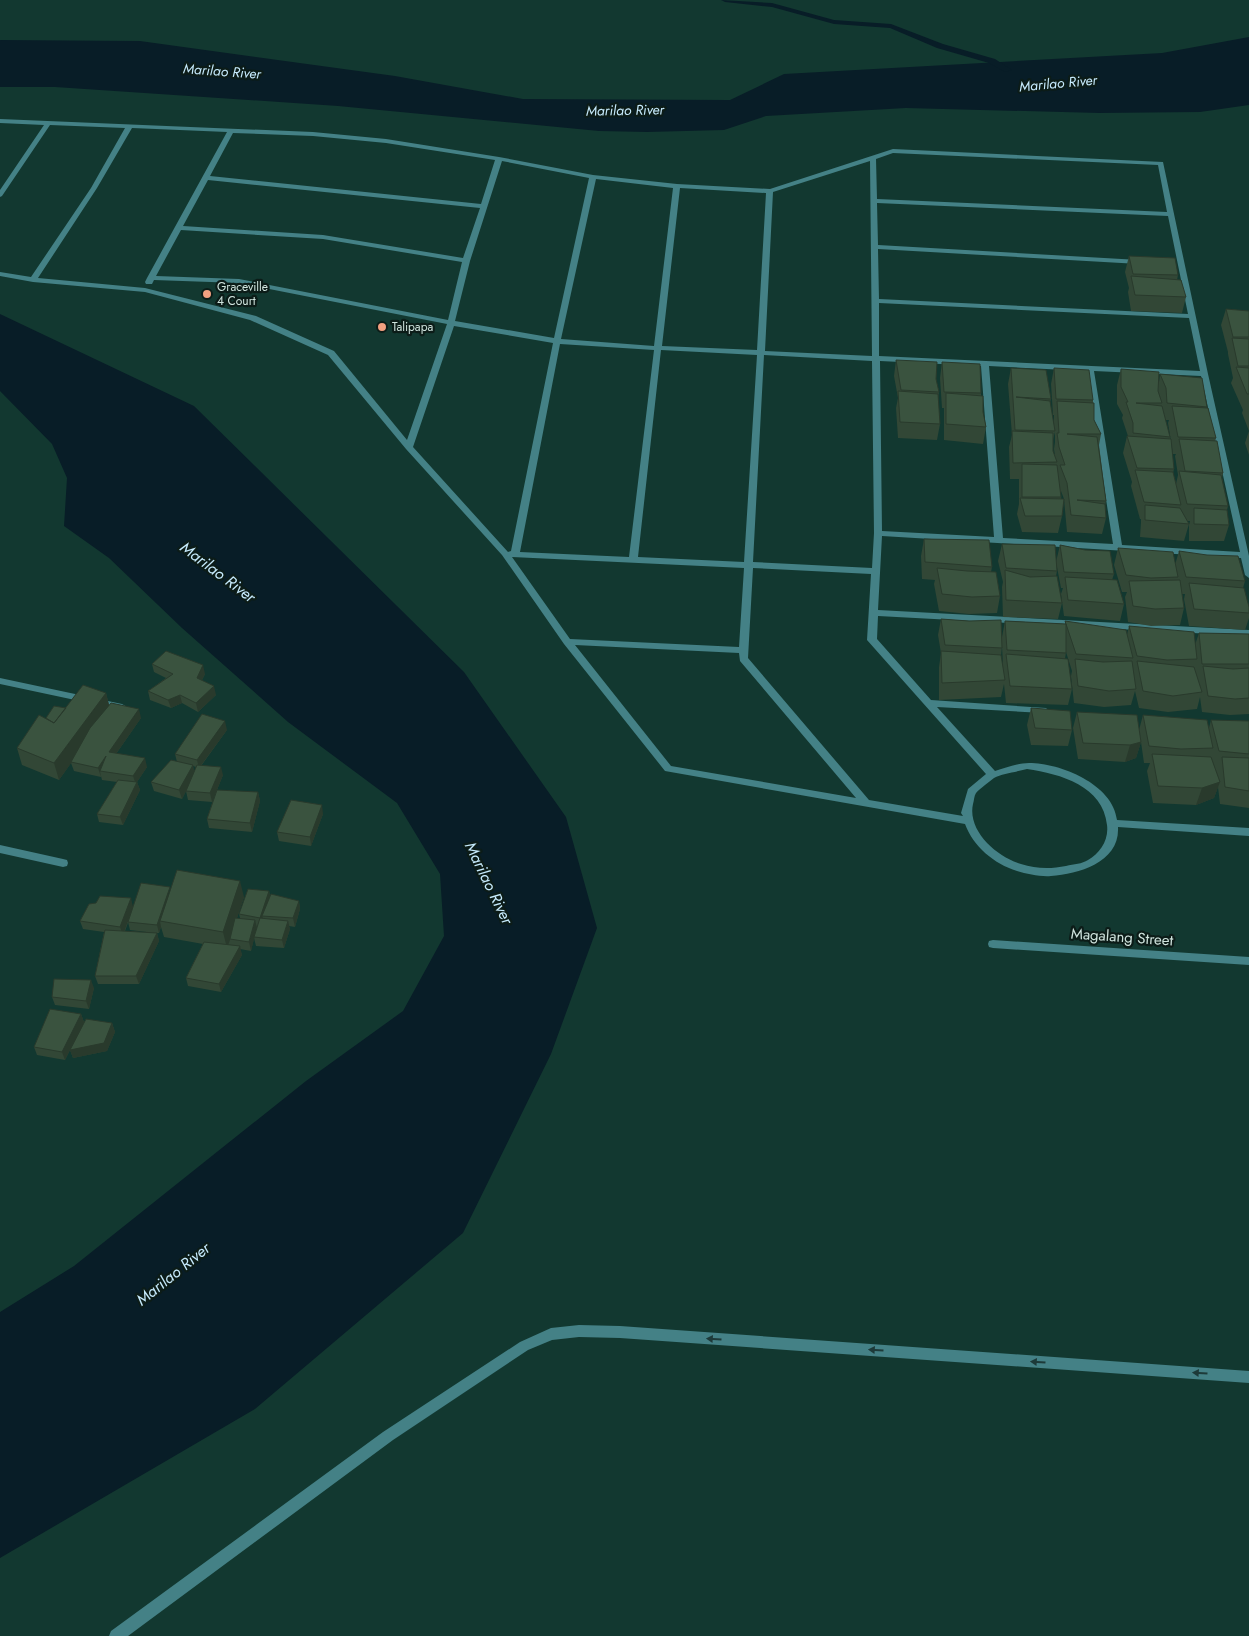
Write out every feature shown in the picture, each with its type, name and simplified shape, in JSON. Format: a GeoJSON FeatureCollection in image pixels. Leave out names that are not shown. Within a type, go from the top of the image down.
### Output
{"type":"FeatureCollection","features":[{"type":"Feature","properties":{"kind":"street"},"geometry":{"type":"LineString","coordinates":[[0,121],[313,134],[386,141],[499,159],[593,177],[677,186],[770,191],[893,151],[1161,163],[1204,374],[1249,575]]}},
{"type":"Feature","properties":{"kind":"street"},"geometry":{"type":"LineString","coordinates":[[0,195],[48,123]]}},
{"type":"Feature","properties":{"kind":"street"},"geometry":{"type":"LineString","coordinates":[[33,280],[94,188],[130,126]]}},
{"type":"Feature","properties":{"kind":"street"},"geometry":{"type":"LineString","coordinates":[[145,290],[230,131]]}},
{"type":"Feature","properties":{"kind":"street"},"geometry":{"type":"LineString","coordinates":[[873,158],[878,533],[872,640],[931,703],[992,774]]}},
{"type":"Feature","properties":{"kind":"street"},"geometry":{"type":"LineString","coordinates":[[409,446],[451,323],[466,261],[499,159]]}},
{"type":"Feature","properties":{"kind":"street"},"geometry":{"type":"LineString","coordinates":[[510,554],[593,177]]}},
{"type":"Feature","properties":{"kind":"street"},"geometry":{"type":"LineString","coordinates":[[205,178],[484,206]]}},
{"type":"Feature","properties":{"kind":"street"},"geometry":{"type":"LineString","coordinates":[[633,559],[677,186]]}},
{"type":"Feature","properties":{"kind":"street"},"geometry":{"type":"LineString","coordinates":[[770,191],[743,659],[865,801]]}},
{"type":"Feature","properties":{"kind":"street"},"geometry":{"type":"LineString","coordinates":[[873,201],[1171,214]]}},
{"type":"Feature","properties":{"kind":"street"},"geometry":{"type":"LineString","coordinates":[[178,228],[323,237],[466,261]]}},
{"type":"Feature","properties":{"kind":"street"},"geometry":{"type":"LineString","coordinates":[[873,247],[1152,262]]}},
{"type":"Feature","properties":{"kind":"street"},"geometry":{"type":"LineString","coordinates":[[1172,263],[1181,264]]}},
{"type":"Feature","properties":{"kind":"street"},"geometry":{"type":"LineString","coordinates":[[0,274],[33,280],[145,290],[253,318],[331,353],[409,446],[510,554],[567,642],[668,769],[865,801],[966,820]]}},
{"type":"Feature","properties":{"kind":"street"},"geometry":{"type":"LineString","coordinates":[[151,278],[239,281],[451,323],[557,341],[761,354],[1204,374]]}},
{"type":"Feature","properties":{"kind":"street"},"geometry":{"type":"LineString","coordinates":[[874,301],[1192,316]]}},
{"type":"Feature","properties":{"kind":"street"},"geometry":{"type":"LineString","coordinates":[[985,364],[1000,540]]}},
{"type":"Feature","properties":{"kind":"street"},"geometry":{"type":"LineString","coordinates":[[1090,369],[1118,547]]}},
{"type":"Feature","properties":{"kind":"street"},"geometry":{"type":"LineString","coordinates":[[878,533],[1244,554]]}},
{"type":"Feature","properties":{"kind":"street"},"geometry":{"type":"LineString","coordinates":[[510,554],[876,571]]}},
{"type":"Feature","properties":{"kind":"street"},"geometry":{"type":"LineString","coordinates":[[874,613],[1249,633]]}},
{"type":"Feature","properties":{"kind":"street"},"geometry":{"type":"LineString","coordinates":[[567,642],[743,650]]}},
{"type":"Feature","properties":{"kind":"street"},"geometry":{"type":"LineString","coordinates":[[0,681],[122,707]]}},
{"type":"Feature","properties":{"kind":"street"},"geometry":{"type":"LineString","coordinates":[[931,703],[1050,711]]}},
{"type":"Feature","properties":{"kind":"street"},"geometry":{"type":"LineString","coordinates":[[1027,766],[1067,773],[1084,782],[1098,794],[1108,808],[1113,823],[1112,839],[1104,853],[1090,864],[1071,872],[1048,874],[1025,870],[1004,863],[986,851],[973,836],[966,820],[967,802],[975,786],[992,774],[1008,768],[1027,766]]}},
{"type":"Feature","properties":{"kind":"street"},"geometry":{"type":"LineString","coordinates":[[1113,823],[1249,832]]}},
{"type":"Feature","properties":{"kind":"street"},"geometry":{"type":"LineString","coordinates":[[0,849],[63,863]]}},
{"type":"Feature","properties":{"kind":"street","name":"Magalang Street"},"geometry":{"type":"LineString","coordinates":[[993,944],[1249,961]]}},
{"type":"Feature","properties":{"kind":"street"},"geometry":{"type":"LineString","coordinates":[[116,1636],[388,1436],[524,1346],[551,1334],[579,1331],[620,1332],[1249,1377]]}},
{"type":"Feature","properties":{"kind":"water","name":"Marilao River"},"geometry":{"type":"Polygon","coordinates":[[[1249,37],[1249,105],[1200,112],[1099,113],[906,108],[766,116],[724,130],[599,131],[338,106],[55,87],[0,87],[0,40],[140,41],[395,76],[523,99],[730,100],[784,74],[1162,53],[1249,37]]]}},
{"type":"Feature","properties":{"kind":"water","name":"Marilao River"},"geometry":{"type":"Polygon","coordinates":[[[0,314],[194,406],[464,672],[566,817],[597,928],[551,1054],[463,1233],[255,1409],[0,1558],[0,1312],[74,1266],[306,1081],[403,1011],[444,936],[440,874],[397,803],[288,722],[182,628],[109,558],[64,526],[67,478],[52,444],[0,391],[0,314]]]}},
{"type":"Feature","properties":{"kind":"building"},"geometry":{"type":"Polygon","coordinates":[[[1129,256],[1175,258],[1178,275],[1133,274],[1129,256]]]}},
{"type":"Feature","properties":{"kind":"building"},"geometry":{"type":"Polygon","coordinates":[[[1131,276],[1181,280],[1186,297],[1135,295],[1131,276]]]}},
{"type":"Feature","properties":{"kind":"building"},"geometry":{"type":"Polygon","coordinates":[[[1226,309],[1249,311],[1249,337],[1233,337],[1226,309]]]}},
{"type":"Feature","properties":{"kind":"building"},"geometry":{"type":"Polygon","coordinates":[[[1232,338],[1249,339],[1249,366],[1238,366],[1232,338]]]}},
{"type":"Feature","properties":{"kind":"building"},"geometry":{"type":"Polygon","coordinates":[[[896,360],[937,362],[936,379],[939,392],[901,390],[896,360]]]}},
{"type":"Feature","properties":{"kind":"building"},"geometry":{"type":"Polygon","coordinates":[[[942,362],[980,364],[981,393],[944,392],[942,362]]]}},
{"type":"Feature","properties":{"kind":"building"},"geometry":{"type":"Polygon","coordinates":[[[1236,367],[1249,368],[1249,394],[1247,394],[1236,367]]]}},
{"type":"Feature","properties":{"kind":"building"},"geometry":{"type":"Polygon","coordinates":[[[1011,368],[1046,370],[1051,399],[1016,397],[1050,401],[1055,431],[1015,430],[1011,368]]]}},
{"type":"Feature","properties":{"kind":"building"},"geometry":{"type":"Polygon","coordinates":[[[1054,368],[1089,370],[1093,400],[1056,399],[1054,368]]]}},
{"type":"Feature","properties":{"kind":"building"},"geometry":{"type":"Polygon","coordinates":[[[1121,369],[1159,372],[1158,391],[1162,403],[1136,403],[1162,406],[1170,437],[1133,433],[1133,423],[1126,402],[1128,402],[1121,387],[1121,369]]]}},
{"type":"Feature","properties":{"kind":"building"},"geometry":{"type":"Polygon","coordinates":[[[1160,374],[1202,378],[1207,407],[1167,403],[1166,388],[1160,374]]]}},
{"type":"Feature","properties":{"kind":"building"},"geometry":{"type":"Polygon","coordinates":[[[898,391],[938,394],[940,424],[900,422],[898,391]]]}},
{"type":"Feature","properties":{"kind":"building"},"geometry":{"type":"Polygon","coordinates":[[[946,393],[983,396],[983,412],[986,427],[946,424],[946,393]]]}},
{"type":"Feature","properties":{"kind":"building"},"geometry":{"type":"Polygon","coordinates":[[[1057,401],[1094,403],[1094,420],[1101,434],[1067,434],[1097,437],[1106,501],[1077,500],[1105,504],[1106,518],[1071,515],[1067,483],[1060,465],[1065,465],[1057,433],[1059,433],[1057,401]]]}},
{"type":"Feature","properties":{"kind":"building"},"geometry":{"type":"Polygon","coordinates":[[[1172,406],[1208,408],[1216,438],[1178,437],[1172,406]]]}},
{"type":"Feature","properties":{"kind":"building"},"geometry":{"type":"Polygon","coordinates":[[[1012,431],[1053,433],[1053,451],[1057,462],[1013,463],[1012,431]]]}},
{"type":"Feature","properties":{"kind":"building"},"geometry":{"type":"Polygon","coordinates":[[[1127,436],[1171,439],[1174,469],[1137,468],[1127,436]]]}},
{"type":"Feature","properties":{"kind":"building"},"geometry":{"type":"Polygon","coordinates":[[[1179,439],[1217,441],[1223,473],[1185,471],[1179,439]]]}},
{"type":"Feature","properties":{"kind":"building"},"geometry":{"type":"Polygon","coordinates":[[[1022,464],[1057,465],[1061,497],[1022,497],[1022,464]]]}},
{"type":"Feature","properties":{"kind":"building"},"geometry":{"type":"Polygon","coordinates":[[[1135,470],[1173,472],[1181,505],[1144,502],[1135,470]]]}},
{"type":"Feature","properties":{"kind":"building"},"geometry":{"type":"Polygon","coordinates":[[[1179,471],[1221,475],[1228,506],[1187,504],[1179,471]]]}},
{"type":"Feature","properties":{"kind":"building"},"geometry":{"type":"Polygon","coordinates":[[[1020,498],[1064,499],[1062,516],[1025,516],[1020,498]]]}},
{"type":"Feature","properties":{"kind":"building"},"geometry":{"type":"Polygon","coordinates":[[[1145,505],[1180,508],[1189,524],[1145,520],[1145,505]]]}},
{"type":"Feature","properties":{"kind":"building"},"geometry":{"type":"Polygon","coordinates":[[[1194,508],[1227,510],[1229,525],[1194,524],[1194,508]]]}},
{"type":"Feature","properties":{"kind":"building"},"geometry":{"type":"Polygon","coordinates":[[[924,539],[989,540],[992,567],[925,562],[924,539]]]}},
{"type":"Feature","properties":{"kind":"building"},"geometry":{"type":"Polygon","coordinates":[[[1002,544],[1055,545],[1057,571],[1006,568],[1002,544]]]}},
{"type":"Feature","properties":{"kind":"building"},"geometry":{"type":"Polygon","coordinates":[[[1060,545],[1085,550],[1110,551],[1114,574],[1064,572],[1060,545]]]}},
{"type":"Feature","properties":{"kind":"building"},"geometry":{"type":"Polygon","coordinates":[[[1118,548],[1173,552],[1178,577],[1151,578],[1126,575],[1118,548]]]}},
{"type":"Feature","properties":{"kind":"building"},"geometry":{"type":"Polygon","coordinates":[[[1179,551],[1207,555],[1238,556],[1245,581],[1186,577],[1179,551]]]}},
{"type":"Feature","properties":{"kind":"building"},"geometry":{"type":"Polygon","coordinates":[[[937,568],[996,572],[1000,596],[972,597],[942,594],[937,568]]]}},
{"type":"Feature","properties":{"kind":"building"},"geometry":{"type":"Polygon","coordinates":[[[1005,570],[1030,577],[1057,576],[1062,603],[1006,600],[1005,570]]]}},
{"type":"Feature","properties":{"kind":"building"},"geometry":{"type":"Polygon","coordinates":[[[1065,577],[1117,580],[1124,604],[1068,600],[1065,577]]]}},
{"type":"Feature","properties":{"kind":"building"},"geometry":{"type":"Polygon","coordinates":[[[1180,580],[1184,608],[1155,609],[1133,606],[1129,581],[1180,580]]]}},
{"type":"Feature","properties":{"kind":"building"},"geometry":{"type":"Polygon","coordinates":[[[1189,583],[1244,588],[1249,613],[1194,609],[1189,583]]]}},
{"type":"Feature","properties":{"kind":"building"},"geometry":{"type":"Polygon","coordinates":[[[941,619],[969,621],[1001,620],[1002,648],[945,645],[941,619]]]}},
{"type":"Feature","properties":{"kind":"building"},"geometry":{"type":"Polygon","coordinates":[[[1005,621],[1066,624],[1066,653],[1007,650],[1005,621]]]}},
{"type":"Feature","properties":{"kind":"building"},"geometry":{"type":"Polygon","coordinates":[[[1065,621],[1126,630],[1133,658],[1076,654],[1065,621]]]}},
{"type":"Feature","properties":{"kind":"building"},"geometry":{"type":"Polygon","coordinates":[[[1129,626],[1194,632],[1197,659],[1167,660],[1137,656],[1129,626]]]}},
{"type":"Feature","properties":{"kind":"building"},"geometry":{"type":"Polygon","coordinates":[[[1199,633],[1249,634],[1249,664],[1202,664],[1199,633]]]}},
{"type":"Feature","properties":{"kind":"building"},"geometry":{"type":"Polygon","coordinates":[[[166,651],[203,665],[197,678],[214,686],[196,703],[180,695],[168,700],[148,691],[173,674],[152,664],[166,651]]]}},
{"type":"Feature","properties":{"kind":"building"},"geometry":{"type":"Polygon","coordinates":[[[941,651],[1001,655],[1005,680],[942,683],[941,651]]]}},
{"type":"Feature","properties":{"kind":"building"},"geometry":{"type":"Polygon","coordinates":[[[1006,654],[1068,659],[1072,689],[1010,686],[1006,654]]]}},
{"type":"Feature","properties":{"kind":"building"},"geometry":{"type":"Polygon","coordinates":[[[1075,659],[1103,662],[1132,661],[1136,689],[1109,691],[1078,686],[1075,659]]]}},
{"type":"Feature","properties":{"kind":"building"},"geometry":{"type":"Polygon","coordinates":[[[1137,661],[1194,667],[1202,692],[1173,696],[1143,691],[1137,661]]]}},
{"type":"Feature","properties":{"kind":"building"},"geometry":{"type":"Polygon","coordinates":[[[1203,666],[1233,669],[1249,668],[1249,698],[1235,699],[1208,696],[1203,666]]]}},
{"type":"Feature","properties":{"kind":"building"},"geometry":{"type":"Polygon","coordinates":[[[83,685],[106,693],[54,763],[17,748],[39,715],[54,723],[83,685]]]}},
{"type":"Feature","properties":{"kind":"building"},"geometry":{"type":"Polygon","coordinates":[[[111,703],[139,709],[109,752],[145,758],[133,776],[100,771],[106,756],[98,768],[71,762],[90,728],[111,703]]]}},
{"type":"Feature","properties":{"kind":"building"},"geometry":{"type":"Polygon","coordinates":[[[54,706],[66,708],[54,723],[46,718],[54,706]]]}},
{"type":"Feature","properties":{"kind":"building"},"geometry":{"type":"Polygon","coordinates":[[[1031,708],[1070,711],[1072,730],[1035,728],[1031,708]]]}},
{"type":"Feature","properties":{"kind":"building"},"geometry":{"type":"Polygon","coordinates":[[[1077,712],[1137,715],[1141,742],[1130,745],[1083,743],[1077,712]]]}},
{"type":"Feature","properties":{"kind":"building"},"geometry":{"type":"Polygon","coordinates":[[[202,714],[225,721],[197,760],[175,754],[202,714]]]}},
{"type":"Feature","properties":{"kind":"building"},"geometry":{"type":"Polygon","coordinates":[[[1143,715],[1207,720],[1213,748],[1181,749],[1149,746],[1143,715]]]}},
{"type":"Feature","properties":{"kind":"building"},"geometry":{"type":"Polygon","coordinates":[[[1211,720],[1249,721],[1249,754],[1219,751],[1211,720]]]}},
{"type":"Feature","properties":{"kind":"building"},"geometry":{"type":"Polygon","coordinates":[[[1152,754],[1211,757],[1220,782],[1202,788],[1158,786],[1152,754]]]}},
{"type":"Feature","properties":{"kind":"building"},"geometry":{"type":"Polygon","coordinates":[[[1222,757],[1249,758],[1249,791],[1225,787],[1222,757]]]}},
{"type":"Feature","properties":{"kind":"building"},"geometry":{"type":"Polygon","coordinates":[[[171,760],[193,765],[179,790],[151,782],[171,760]]]}},
{"type":"Feature","properties":{"kind":"building"},"geometry":{"type":"Polygon","coordinates":[[[197,765],[221,767],[210,793],[186,791],[197,765]]]}},
{"type":"Feature","properties":{"kind":"building"},"geometry":{"type":"Polygon","coordinates":[[[118,780],[137,782],[120,817],[97,814],[118,780]]]}},
{"type":"Feature","properties":{"kind":"building"},"geometry":{"type":"Polygon","coordinates":[[[217,790],[258,792],[250,823],[207,819],[217,790]]]}},
{"type":"Feature","properties":{"kind":"building"},"geometry":{"type":"Polygon","coordinates":[[[291,800],[322,805],[310,837],[277,832],[291,800]]]}},
{"type":"Feature","properties":{"kind":"building"},"geometry":{"type":"Polygon","coordinates":[[[177,870],[240,881],[223,932],[160,921],[177,870]]]}},
{"type":"Feature","properties":{"kind":"building"},"geometry":{"type":"Polygon","coordinates":[[[141,883],[170,887],[157,925],[128,922],[141,883]]]}},
{"type":"Feature","properties":{"kind":"building"},"geometry":{"type":"Polygon","coordinates":[[[248,889],[269,891],[260,918],[239,914],[248,889]]]}},
{"type":"Feature","properties":{"kind":"building"},"geometry":{"type":"Polygon","coordinates":[[[271,894],[299,901],[293,918],[262,916],[271,894]]]}},
{"type":"Feature","properties":{"kind":"building"},"geometry":{"type":"Polygon","coordinates":[[[100,896],[131,898],[120,927],[80,921],[89,904],[96,903],[100,896]]]}},
{"type":"Feature","properties":{"kind":"building"},"geometry":{"type":"Polygon","coordinates":[[[235,918],[255,920],[249,942],[230,939],[235,918]]]}},
{"type":"Feature","properties":{"kind":"building"},"geometry":{"type":"Polygon","coordinates":[[[260,918],[288,921],[282,940],[254,937],[260,918]]]}},
{"type":"Feature","properties":{"kind":"building"},"geometry":{"type":"Polygon","coordinates":[[[105,930],[157,933],[136,976],[95,976],[105,930]]]}},
{"type":"Feature","properties":{"kind":"building"},"geometry":{"type":"Polygon","coordinates":[[[204,942],[240,946],[219,984],[186,978],[204,942]]]}},
{"type":"Feature","properties":{"kind":"building"},"geometry":{"type":"Polygon","coordinates":[[[54,979],[91,980],[86,1001],[52,997],[54,979]]]}},
{"type":"Feature","properties":{"kind":"building"},"geometry":{"type":"Polygon","coordinates":[[[50,1009],[81,1014],[62,1052],[34,1047],[50,1009]]]}},
{"type":"Feature","properties":{"kind":"building"},"geometry":{"type":"Polygon","coordinates":[[[86,1019],[112,1023],[104,1043],[70,1050],[86,1019]]]}},
{"type":"Feature","properties":{"kind":"waterway"},"geometry":{"type":"LineString","coordinates":[[725,0],[772,5],[834,22],[891,26],[940,46],[992,61],[1008,70]]}},
{"type":"Feature","properties":{"kind":"place","name":"Graceville 4 Court"},"geometry":{"type":"Point","coordinates":[207,294]}},
{"type":"Feature","properties":{"kind":"place","name":"Talipapa"},"geometry":{"type":"Point","coordinates":[382,327]}}]}
